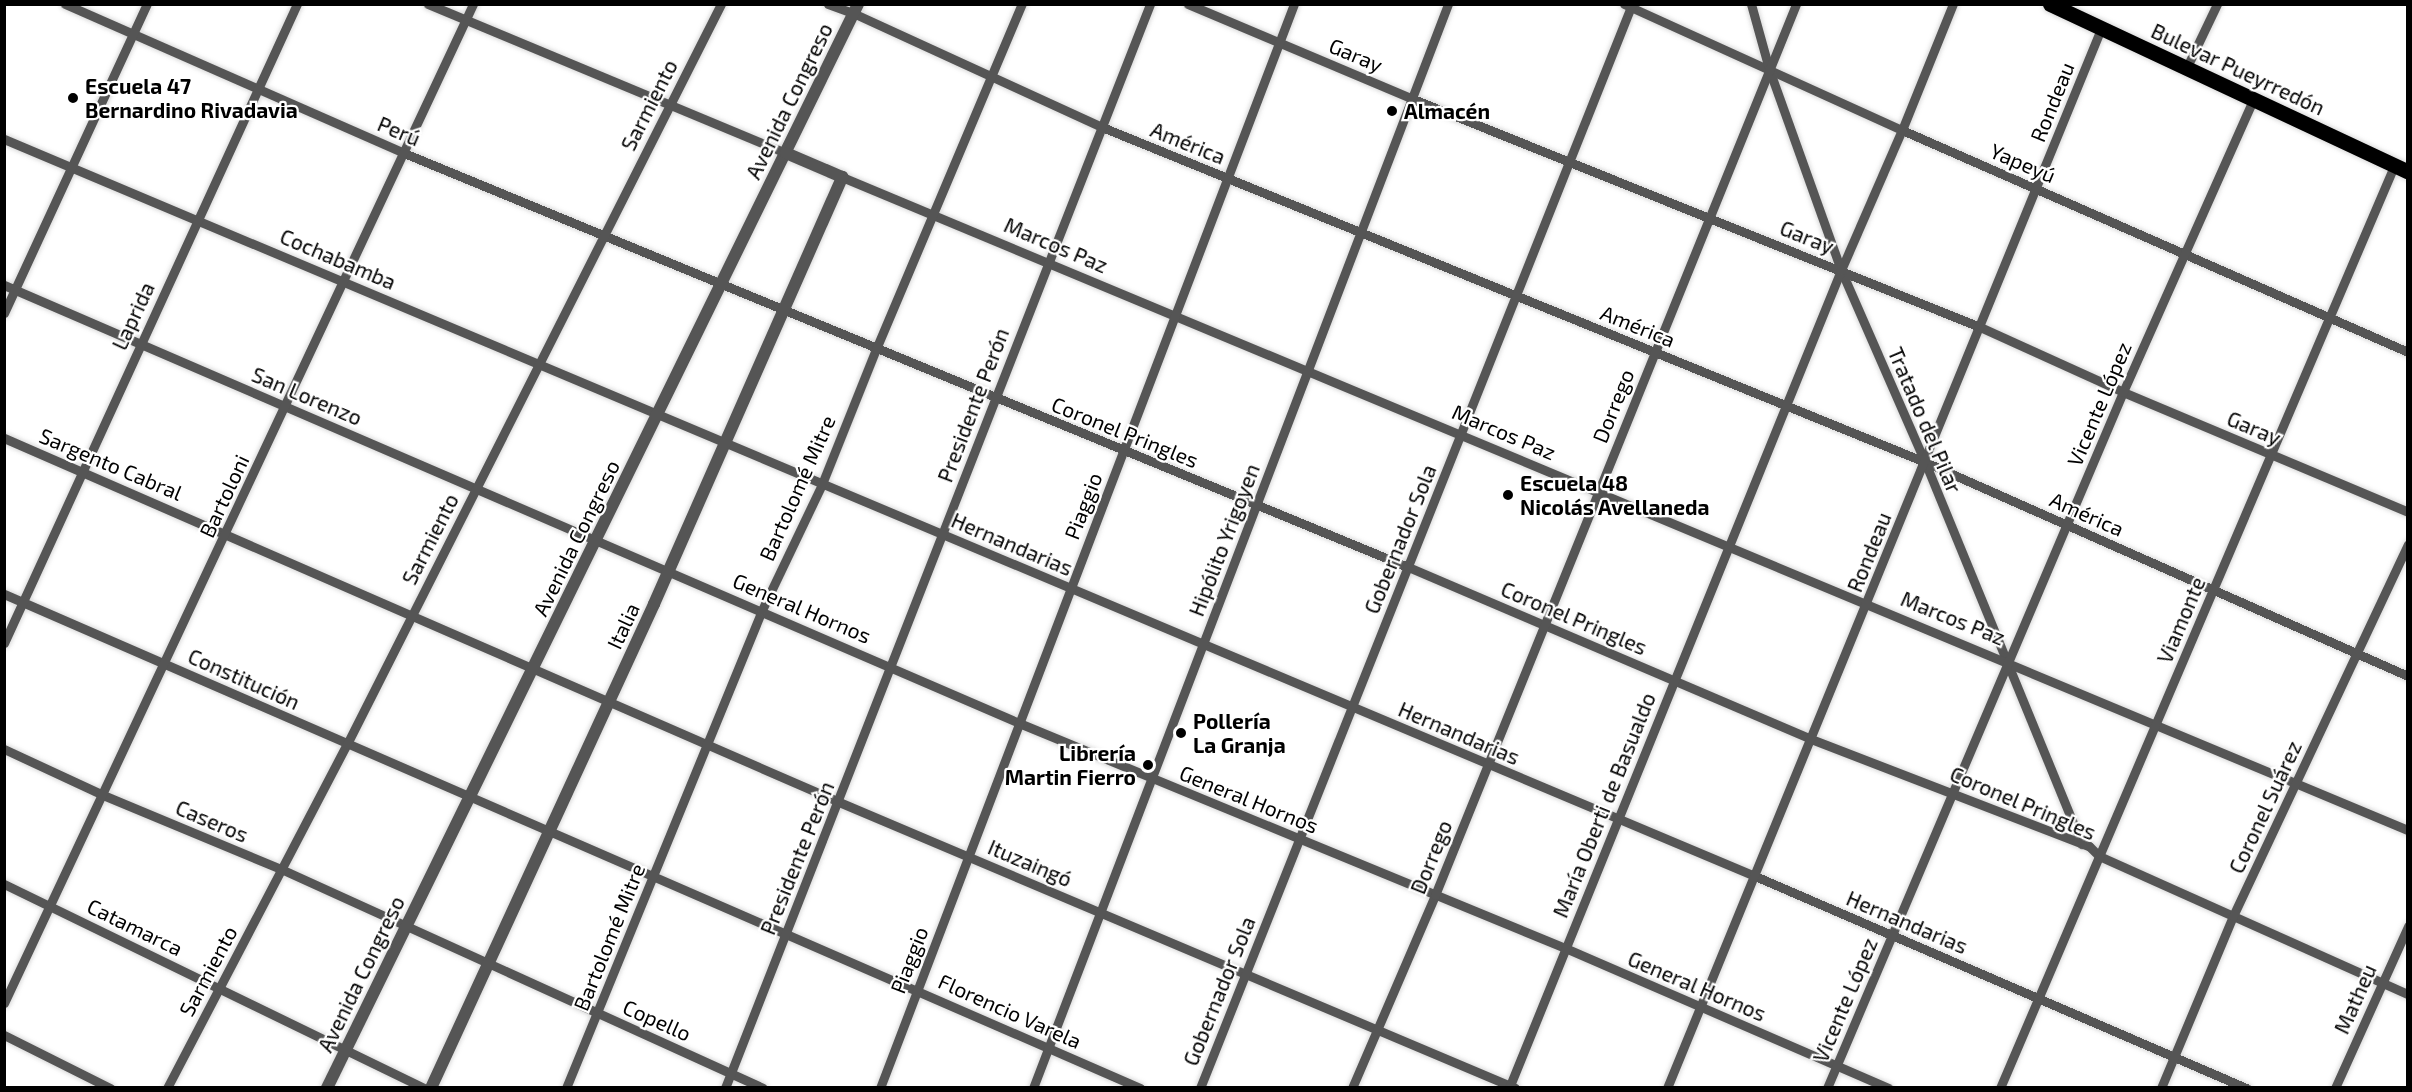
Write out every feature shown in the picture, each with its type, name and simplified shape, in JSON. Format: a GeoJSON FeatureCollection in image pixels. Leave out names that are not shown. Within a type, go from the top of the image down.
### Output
{"type":"FeatureCollection","features":[{"type":"Feature","properties":{"kind":"main road","name":"Bulevar Pueyrredón"},"geometry":{"type":"LineString","coordinates":[[2050,4],[2401,169]]}},
{"type":"Feature","properties":{"kind":"street","name":"Perú"},"geometry":{"type":"LineString","coordinates":[[65,4],[259,91],[721,285]]}},
{"type":"Feature","properties":{"kind":"street"},"geometry":{"type":"LineString","coordinates":[[4,313],[147,4]]}},
{"type":"Feature","properties":{"kind":"street","name":"Laprida"},"geometry":{"type":"LineString","coordinates":[[4,643],[297,4]]}},
{"type":"Feature","properties":{"kind":"street"},"geometry":{"type":"LineString","coordinates":[[428,4],[786,153]]}},
{"type":"Feature","properties":{"kind":"street","name":"Bartoloni"},"geometry":{"type":"LineString","coordinates":[[4,1003],[473,4]]}},
{"type":"Feature","properties":{"kind":"street","name":"Sarmiento"},"geometry":{"type":"LineString","coordinates":[[167,1088],[347,744],[538,362],[721,4]]}},
{"type":"Feature","properties":{"kind":"street","name":"América"},"geometry":{"type":"LineString","coordinates":[[828,4],[856,9],[992,77],[1102,127],[1925,462],[2408,676]]}},
{"type":"Feature","properties":{"kind":"street","name":"Bartolomé Mitre"},"geometry":{"type":"LineString","coordinates":[[566,1088],[762,610],[822,483],[1022,4]]}},
{"type":"Feature","properties":{"kind":"street","name":"Presidente Perón"},"geometry":{"type":"LineString","coordinates":[[725,1088],[1150,4]]}},
{"type":"Feature","properties":{"kind":"street","name":"Garay"},"geometry":{"type":"LineString","coordinates":[[1188,4],[1413,99],[1570,160],[1980,327],[2123,392],[2408,513]]}},
{"type":"Feature","properties":{"kind":"street","name":"Piaggio"},"geometry":{"type":"LineString","coordinates":[[880,1088],[1294,4]]}},
{"type":"Feature","properties":{"kind":"street","name":"Hipólito Yrigoyen"},"geometry":{"type":"LineString","coordinates":[[1033,1088],[1448,4]]}},
{"type":"Feature","properties":{"kind":"street","name":"Tratado del Pilar"},"geometry":{"type":"LineString","coordinates":[[1751,4],[1769,69],[1841,270],[1925,462],[2082,844]]}},
{"type":"Feature","properties":{"kind":"street","name":"Dorrego"},"geometry":{"type":"LineString","coordinates":[[1352,1088],[1435,895],[1708,216],[1796,4]]}},
{"type":"Feature","properties":{"kind":"street","name":"María Oberti de Basualdo"},"geometry":{"type":"LineString","coordinates":[[1511,1087],[1728,546],[1953,4]]}},
{"type":"Feature","properties":{"kind":"street"},"geometry":{"type":"LineString","coordinates":[[2186,69],[2217,4]]}},
{"type":"Feature","properties":{"kind":"street","name":"Yapeyú"},"geometry":{"type":"LineString","coordinates":[[1629,6],[1902,130],[2408,352]]}},
{"type":"Feature","properties":{"kind":"street","name":"Gobernador Sola"},"geometry":{"type":"LineString","coordinates":[[1200,1088],[1461,435],[1629,6]]}},
{"type":"Feature","properties":{"kind":"street","name":"Avenida Congreso"},"geometry":{"type":"LineString","coordinates":[[327,1088],[856,9]]}},
{"type":"Feature","properties":{"kind":"street","name":"Rondeau"},"geometry":{"type":"LineString","coordinates":[[1667,1088],[1867,605],[2101,29]]}},
{"type":"Feature","properties":{"kind":"street","name":"Vicente López"},"geometry":{"type":"LineString","coordinates":[[1827,1088],[2007,661],[2253,100]]}},
{"type":"Feature","properties":{"kind":"street","name":"Cochabamba"},"geometry":{"type":"LineString","coordinates":[[4,139],[538,362],[658,416]]}},
{"type":"Feature","properties":{"kind":"street","name":"Marcos Paz"},"geometry":{"type":"LineString","coordinates":[[786,153],[1867,605],[2007,661],[2156,727],[2408,830]]}},
{"type":"Feature","properties":{"kind":"street","name":"Viamonte"},"geometry":{"type":"LineString","coordinates":[[2000,1088],[2330,318],[2401,169]]}},
{"type":"Feature","properties":{"kind":"street","name":"Italia"},"geometry":{"type":"LineString","coordinates":[[431,1088],[610,701],[842,177]]}},
{"type":"Feature","properties":{"kind":"street","name":"San Lorenzo"},"geometry":{"type":"LineString","coordinates":[[4,285],[596,540]]}},
{"type":"Feature","properties":{"kind":"street","name":"Coronel Pringles"},"geometry":{"type":"LineString","coordinates":[[721,285],[1408,567],[1811,739],[1953,792],[2082,844],[2099,856],[2408,994]]}},
{"type":"Feature","properties":{"kind":"street","name":"Hernandarias"},"geometry":{"type":"LineString","coordinates":[[658,416],[942,533],[1203,646],[1755,876],[2246,1088]]}},
{"type":"Feature","properties":{"kind":"street","name":"Sargento Cabral"},"geometry":{"type":"LineString","coordinates":[[4,438],[533,667]]}},
{"type":"Feature","properties":{"kind":"street","name":"General Hornos"},"geometry":{"type":"LineString","coordinates":[[596,540],[891,665],[1019,723],[1565,948],[1888,1088]]}},
{"type":"Feature","properties":{"kind":"street","name":"Coronel Suárez"},"geometry":{"type":"LineString","coordinates":[[2162,1088],[2233,916],[2408,544]]}},
{"type":"Feature","properties":{"kind":"street","name":"Constitución"},"geometry":{"type":"LineString","coordinates":[[4,594],[470,797]]}},
{"type":"Feature","properties":{"kind":"street","name":"Ituzaingó"},"geometry":{"type":"LineString","coordinates":[[533,667],[839,802],[1511,1087]]}},
{"type":"Feature","properties":{"kind":"street","name":"Caseros"},"geometry":{"type":"LineString","coordinates":[[4,749],[103,795],[282,869],[406,926]]}},
{"type":"Feature","properties":{"kind":"street","name":"Florencio Varela"},"geometry":{"type":"LineString","coordinates":[[470,797],[1140,1088]]}},
{"type":"Feature","properties":{"kind":"street","name":"Catamarca"},"geometry":{"type":"LineString","coordinates":[[4,884],[424,1088]]}},
{"type":"Feature","properties":{"kind":"street","name":"Copello"},"geometry":{"type":"LineString","coordinates":[[406,926],[763,1088]]}},
{"type":"Feature","properties":{"kind":"street","name":"Matheu"},"geometry":{"type":"LineString","coordinates":[[2335,1088],[2408,926]]}},
{"type":"Feature","properties":{"kind":"street"},"geometry":{"type":"LineString","coordinates":[[4,1035],[110,1088]]}},
{"type":"Feature","properties":{"kind":"place","name":"Escuela 47 Bernardino Rivadavia"},"geometry":{"type":"Point","coordinates":[73,98]}},
{"type":"Feature","properties":{"kind":"place","name":"Almacén"},"geometry":{"type":"Point","coordinates":[1392,111]}},
{"type":"Feature","properties":{"kind":"place","name":"Escuela 48 Nicolás Avellaneda"},"geometry":{"type":"Point","coordinates":[1508,495]}},
{"type":"Feature","properties":{"kind":"place","name":"Pollería La Granja"},"geometry":{"type":"Point","coordinates":[1181,733]}},
{"type":"Feature","properties":{"kind":"place","name":"Librería Martin Fierro"},"geometry":{"type":"Point","coordinates":[1148,765]}}]}
